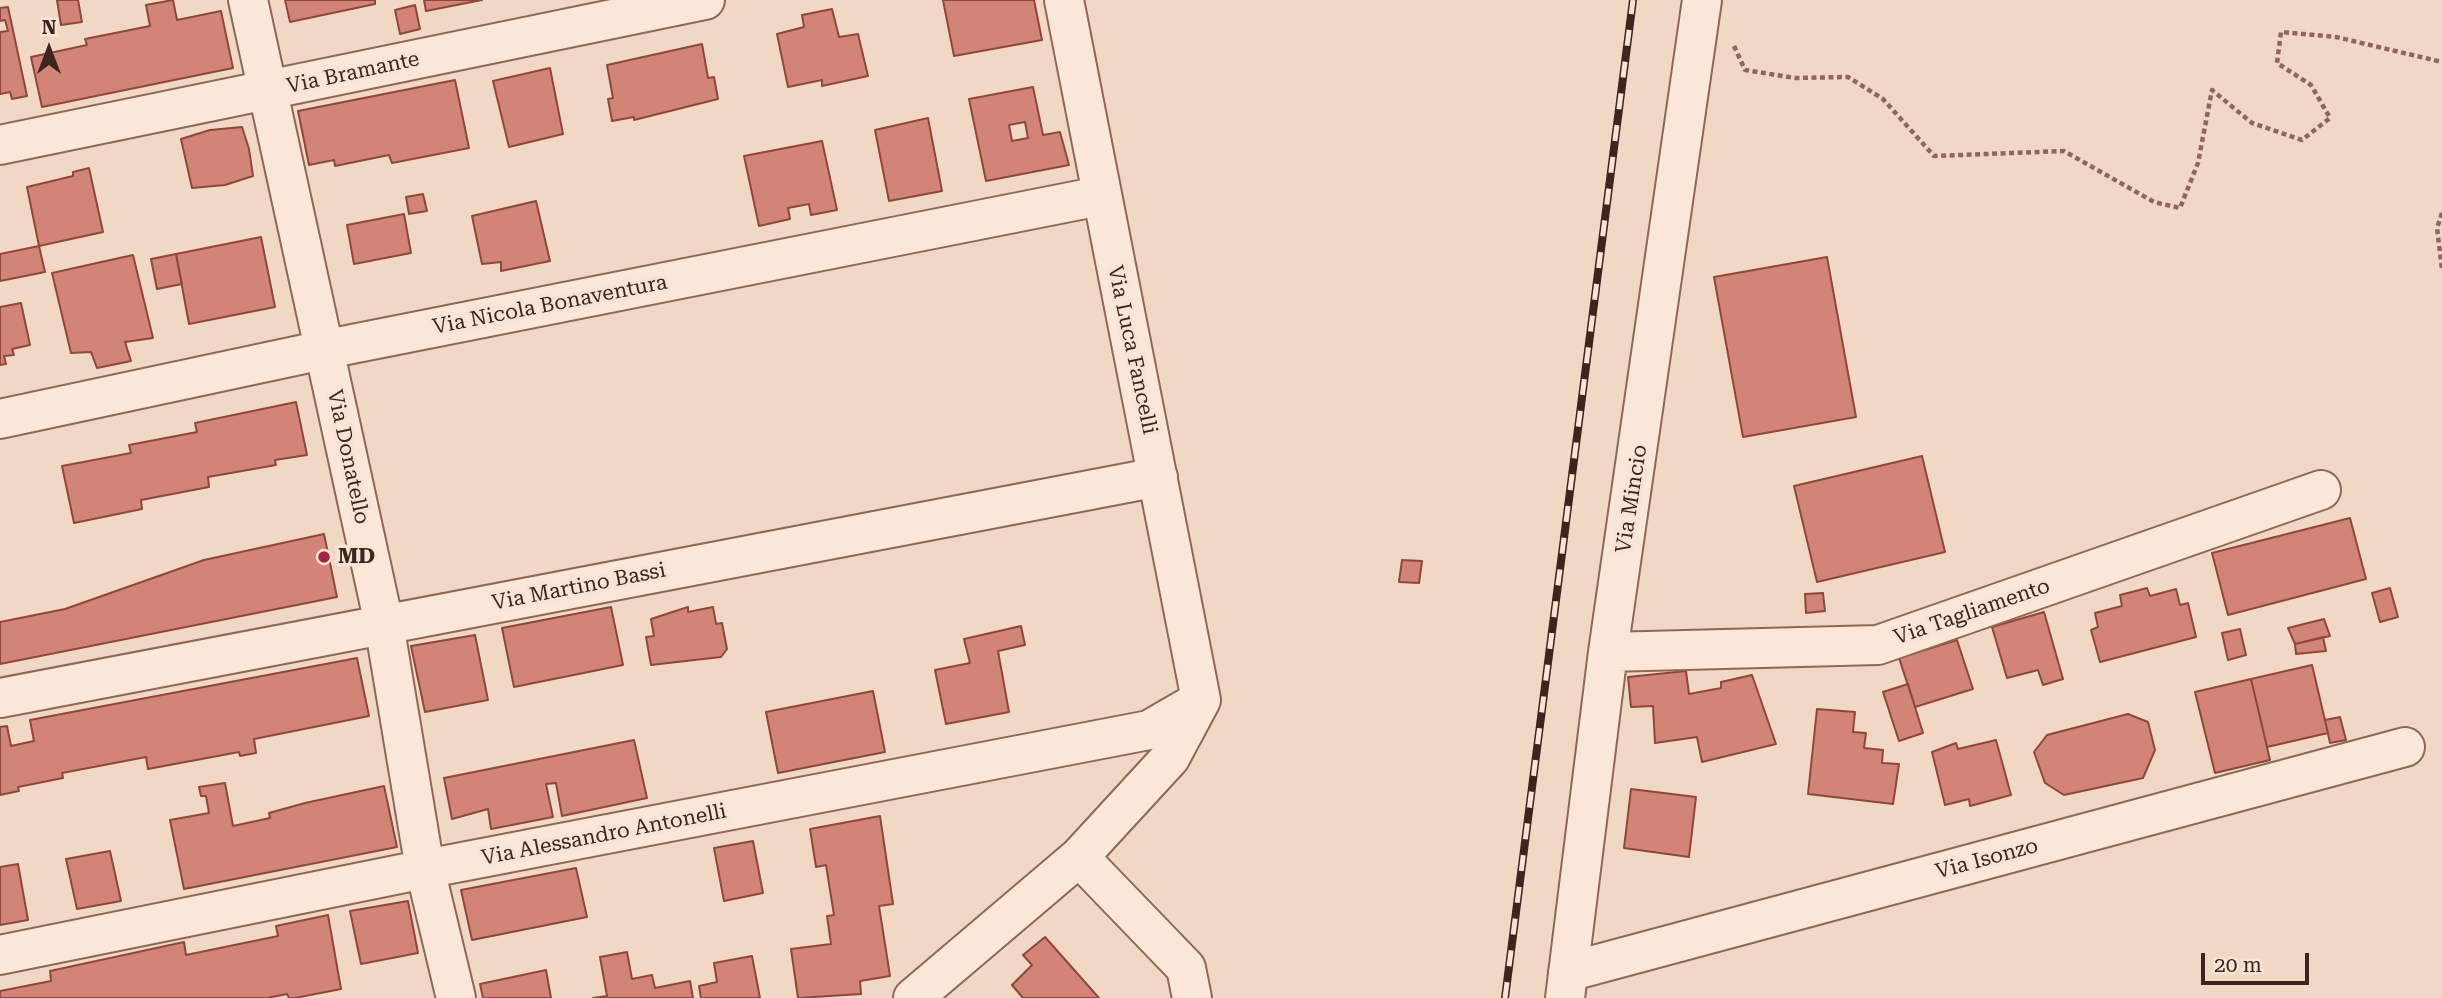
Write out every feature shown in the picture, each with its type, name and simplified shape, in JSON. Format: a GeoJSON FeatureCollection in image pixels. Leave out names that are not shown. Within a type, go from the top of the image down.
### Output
{"type":"FeatureCollection","features":[{"type":"Feature","properties":{"kind":"street","name":"Via Donatello"},"geometry":{"type":"LineString","coordinates":[[248,0],[384,624],[425,869],[456,998]]}},
{"type":"Feature","properties":{"kind":"street","name":"Via Bramante"},"geometry":{"type":"LineString","coordinates":[[0,145],[705,0]]}},
{"type":"Feature","properties":{"kind":"street","name":"Via Luca Fancelli"},"geometry":{"type":"LineString","coordinates":[[1065,0],[1100,196],[1201,700]]}},
{"type":"Feature","properties":{"kind":"street","name":"Via Mincio"},"geometry":{"type":"LineString","coordinates":[[1567,985],[1608,652],[1702,0]]}},
{"type":"Feature","properties":{"kind":"street","name":"Via Nicola Bonaventura"},"geometry":{"type":"LineString","coordinates":[[0,419],[325,350],[1100,196]]}},
{"type":"Feature","properties":{"kind":"street","name":"Via Martino Bassi"},"geometry":{"type":"LineString","coordinates":[[0,698],[1158,477]]}},
{"type":"Feature","properties":{"kind":"street","name":"Via Tagliamento"},"geometry":{"type":"LineString","coordinates":[[1608,652],[1878,645],[2321,490]]}},
{"type":"Feature","properties":{"kind":"street"},"geometry":{"type":"LineString","coordinates":[[935,992],[1079,857],[1170,758],[1201,700]]}},
{"type":"Feature","properties":{"kind":"street","name":"Via Alessandro Antonelli"},"geometry":{"type":"LineString","coordinates":[[0,955],[425,869],[1149,730],[1201,700]]}},
{"type":"Feature","properties":{"kind":"street","name":"Via Isonzo"},"geometry":{"type":"LineString","coordinates":[[1567,985],[2405,747]]}},
{"type":"Feature","properties":{"kind":"street"},"geometry":{"type":"LineString","coordinates":[[1079,857],[1186,968],[1192,998]]}},
{"type":"Feature","properties":{"kind":"path"},"geometry":{"type":"LineString","coordinates":[[1731,39],[1745,70],[1795,78],[1848,77],[1883,99],[1934,156],[2064,151],[2154,202],[2180,208],[2198,163],[2212,90],[2252,123],[2302,140],[2330,118],[2311,85],[2277,63],[2281,32],[2336,37],[2442,62]]}},
{"type":"Feature","properties":{"kind":"path"},"geometry":{"type":"LineString","coordinates":[[2442,213],[2437,228],[2442,269]]}},
{"type":"Feature","properties":{"kind":"building"},"geometry":{"type":"Polygon","coordinates":[[[57,0],[78,0],[82,22],[61,25],[57,0]]]}},
{"type":"Feature","properties":{"kind":"building"},"geometry":{"type":"Polygon","coordinates":[[[173,0],[177,20],[221,11],[233,68],[42,107],[31,57],[87,45],[85,39],[150,26],[146,5],[173,0]]]}},
{"type":"Feature","properties":{"kind":"building"},"geometry":{"type":"Polygon","coordinates":[[[285,0],[375,0],[375,4],[290,22],[285,0]]]}},
{"type":"Feature","properties":{"kind":"building"},"geometry":{"type":"Polygon","coordinates":[[[424,0],[482,0],[426,11],[424,0]]]}},
{"type":"Feature","properties":{"kind":"building"},"geometry":{"type":"Polygon","coordinates":[[[943,0],[1034,0],[1042,40],[954,56],[943,0]]]}},
{"type":"Feature","properties":{"kind":"building"},"geometry":{"type":"Polygon","coordinates":[[[415,5],[420,29],[400,34],[395,10],[415,5]]]}},
{"type":"Feature","properties":{"kind":"building"},"geometry":{"type":"Polygon","coordinates":[[[8,7],[27,96],[12,99],[10,92],[0,94],[0,32],[8,31],[5,20],[0,21],[0,8],[8,7]]]}},
{"type":"Feature","properties":{"kind":"building"},"geometry":{"type":"Polygon","coordinates":[[[832,9],[839,37],[858,34],[868,76],[822,86],[822,80],[788,87],[777,34],[804,27],[802,15],[832,9]]]}},
{"type":"Feature","properties":{"kind":"building"},"geometry":{"type":"Polygon","coordinates":[[[702,44],[708,78],[714,77],[718,99],[634,120],[634,117],[612,121],[608,99],[613,98],[607,65],[702,44]]]}},
{"type":"Feature","properties":{"kind":"building"},"geometry":{"type":"Polygon","coordinates":[[[550,68],[563,134],[509,147],[493,81],[550,68]]]}},
{"type":"Feature","properties":{"kind":"building"},"geometry":{"type":"Polygon","coordinates":[[[455,80],[469,148],[392,163],[389,155],[335,166],[334,160],[309,165],[298,111],[455,80]]]}},
{"type":"Feature","properties":{"kind":"building"},"geometry":{"type":"Polygon","coordinates":[[[1033,87],[1043,135],[1060,132],[1069,165],[986,181],[969,99],[1033,87]],[[1025,122],[1009,125],[1012,141],[1028,138],[1025,122]]]}},
{"type":"Feature","properties":{"kind":"building"},"geometry":{"type":"Polygon","coordinates":[[[928,118],[942,191],[889,201],[875,130],[928,118]]]}},
{"type":"Feature","properties":{"kind":"building"},"geometry":{"type":"Polygon","coordinates":[[[242,127],[253,176],[225,185],[192,188],[181,139],[210,130],[242,127]]]}},
{"type":"Feature","properties":{"kind":"building"},"geometry":{"type":"Polygon","coordinates":[[[822,141],[837,210],[811,215],[809,204],[788,208],[790,219],[759,226],[744,156],[822,141]]]}},
{"type":"Feature","properties":{"kind":"building"},"geometry":{"type":"Polygon","coordinates":[[[89,168],[103,232],[39,246],[27,187],[73,176],[73,172],[89,168]]]}},
{"type":"Feature","properties":{"kind":"building"},"geometry":{"type":"Polygon","coordinates":[[[423,194],[427,211],[409,214],[406,197],[423,194]]]}},
{"type":"Feature","properties":{"kind":"building"},"geometry":{"type":"Polygon","coordinates":[[[536,201],[550,261],[501,271],[501,262],[482,264],[472,216],[536,201]]]}},
{"type":"Feature","properties":{"kind":"building"},"geometry":{"type":"Polygon","coordinates":[[[404,214],[411,253],[354,264],[347,225],[404,214]]]}},
{"type":"Feature","properties":{"kind":"building"},"geometry":{"type":"Polygon","coordinates":[[[261,237],[275,307],[189,324],[176,254],[261,237]]]}},
{"type":"Feature","properties":{"kind":"building"},"geometry":{"type":"Polygon","coordinates":[[[39,246],[45,272],[0,281],[0,254],[39,246]]]}},
{"type":"Feature","properties":{"kind":"building"},"geometry":{"type":"Polygon","coordinates":[[[176,254],[182,284],[157,289],[151,259],[176,254]]]}},
{"type":"Feature","properties":{"kind":"building"},"geometry":{"type":"Polygon","coordinates":[[[133,255],[153,338],[125,342],[131,361],[97,368],[91,352],[71,353],[52,273],[133,255]]]}},
{"type":"Feature","properties":{"kind":"building"},"geometry":{"type":"Polygon","coordinates":[[[1827,257],[1856,417],[1743,437],[1714,277],[1827,257]]]}},
{"type":"Feature","properties":{"kind":"building"},"geometry":{"type":"Polygon","coordinates":[[[21,303],[30,345],[12,349],[14,355],[4,356],[6,364],[0,365],[0,307],[21,303]]]}},
{"type":"Feature","properties":{"kind":"building"},"geometry":{"type":"Polygon","coordinates":[[[296,402],[307,455],[275,460],[276,465],[208,477],[209,487],[141,500],[142,509],[74,523],[62,466],[131,453],[129,445],[197,432],[195,423],[296,402]]]}},
{"type":"Feature","properties":{"kind":"building"},"geometry":{"type":"Polygon","coordinates":[[[1922,456],[1945,552],[1817,582],[1794,486],[1922,456]]]}},
{"type":"Feature","properties":{"kind":"building"},"geometry":{"type":"Polygon","coordinates":[[[2350,518],[2366,579],[2228,615],[2212,553],[2350,518]]]}},
{"type":"Feature","properties":{"kind":"building"},"geometry":{"type":"Polygon","coordinates":[[[324,534],[337,597],[0,664],[0,622],[65,609],[204,560],[324,534]]]}},
{"type":"Feature","properties":{"kind":"building"},"geometry":{"type":"Polygon","coordinates":[[[1402,560],[1422,561],[1419,583],[1399,582],[1402,560]]]}},
{"type":"Feature","properties":{"kind":"building"},"geometry":{"type":"Polygon","coordinates":[[[2147,588],[2150,596],[2176,589],[2180,605],[2188,603],[2196,637],[2100,662],[2091,630],[2098,627],[2095,613],[2122,606],[2120,595],[2147,588]]]}},
{"type":"Feature","properties":{"kind":"building"},"geometry":{"type":"Polygon","coordinates":[[[2390,588],[2398,617],[2380,622],[2372,593],[2390,588]]]}},
{"type":"Feature","properties":{"kind":"building"},"geometry":{"type":"Polygon","coordinates":[[[1823,593],[1825,611],[1806,613],[1805,594],[1823,593]]]}},
{"type":"Feature","properties":{"kind":"building"},"geometry":{"type":"Polygon","coordinates":[[[611,607],[623,665],[514,687],[502,628],[611,607]]]}},
{"type":"Feature","properties":{"kind":"building"},"geometry":{"type":"Polygon","coordinates":[[[688,607],[688,612],[713,607],[716,624],[722,623],[727,649],[721,657],[651,665],[646,637],[654,636],[651,619],[688,607]]]}},
{"type":"Feature","properties":{"kind":"building"},"geometry":{"type":"Polygon","coordinates":[[[2044,612],[2063,679],[2043,685],[2038,670],[2007,678],[1992,627],[2044,612]]]}},
{"type":"Feature","properties":{"kind":"building"},"geometry":{"type":"Polygon","coordinates":[[[2324,619],[2330,636],[2295,644],[2288,628],[2324,619]]]}},
{"type":"Feature","properties":{"kind":"building"},"geometry":{"type":"Polygon","coordinates":[[[1021,626],[1025,645],[998,651],[1009,712],[946,724],[935,670],[970,663],[964,639],[1021,626]]]}},
{"type":"Feature","properties":{"kind":"building"},"geometry":{"type":"Polygon","coordinates":[[[2240,629],[2246,655],[2228,660],[2222,633],[2240,629]]]}},
{"type":"Feature","properties":{"kind":"building"},"geometry":{"type":"Polygon","coordinates":[[[475,635],[488,700],[425,712],[411,646],[475,635]]]}},
{"type":"Feature","properties":{"kind":"building"},"geometry":{"type":"Polygon","coordinates":[[[2323,637],[2326,651],[2296,654],[2295,644],[2323,637]]]}},
{"type":"Feature","properties":{"kind":"building"},"geometry":{"type":"Polygon","coordinates":[[[1957,640],[1973,689],[1915,707],[1899,658],[1957,640]]]}},
{"type":"Feature","properties":{"kind":"building"},"geometry":{"type":"Polygon","coordinates":[[[357,658],[369,716],[254,739],[256,753],[240,756],[239,752],[148,769],[146,757],[62,773],[63,778],[18,787],[19,791],[0,795],[0,727],[7,726],[11,746],[34,741],[30,720],[357,658]]]}},
{"type":"Feature","properties":{"kind":"building"},"geometry":{"type":"Polygon","coordinates":[[[2312,665],[2328,733],[2267,747],[2251,679],[2312,665]]]}},
{"type":"Feature","properties":{"kind":"building"},"geometry":{"type":"Polygon","coordinates":[[[1686,671],[1689,694],[1721,688],[1721,682],[1752,675],[1776,744],[1702,762],[1697,737],[1655,743],[1653,706],[1631,707],[1628,677],[1686,671]]]}},
{"type":"Feature","properties":{"kind":"building"},"geometry":{"type":"Polygon","coordinates":[[[2251,679],[2270,760],[2215,773],[2195,692],[2251,679]]]}},
{"type":"Feature","properties":{"kind":"building"},"geometry":{"type":"Polygon","coordinates":[[[1908,684],[1923,733],[1899,741],[1883,692],[1908,684]]]}},
{"type":"Feature","properties":{"kind":"building"},"geometry":{"type":"Polygon","coordinates":[[[873,691],[885,752],[778,773],[766,712],[873,691]]]}},
{"type":"Feature","properties":{"kind":"building"},"geometry":{"type":"Polygon","coordinates":[[[1817,709],[1855,712],[1853,732],[1866,733],[1864,748],[1883,750],[1882,763],[1899,764],[1893,804],[1808,794],[1817,709]]]}},
{"type":"Feature","properties":{"kind":"building"},"geometry":{"type":"Polygon","coordinates":[[[2128,714],[2148,722],[2155,750],[2143,778],[2064,795],[2045,783],[2034,752],[2047,735],[2128,714]]]}},
{"type":"Feature","properties":{"kind":"building"},"geometry":{"type":"Polygon","coordinates":[[[2340,717],[2346,740],[2330,743],[2325,720],[2340,717]]]}},
{"type":"Feature","properties":{"kind":"building"},"geometry":{"type":"Polygon","coordinates":[[[634,740],[647,798],[562,816],[556,783],[546,784],[553,817],[491,829],[488,809],[452,819],[444,778],[634,740]]]}},
{"type":"Feature","properties":{"kind":"building"},"geometry":{"type":"Polygon","coordinates":[[[1996,740],[2011,795],[1970,806],[1969,799],[1945,805],[1932,752],[1956,743],[1958,749],[1996,740]]]}},
{"type":"Feature","properties":{"kind":"building"},"geometry":{"type":"Polygon","coordinates":[[[225,783],[233,826],[270,818],[269,813],[305,803],[384,786],[397,847],[184,889],[170,820],[209,813],[206,796],[201,796],[199,787],[225,783]]]}},
{"type":"Feature","properties":{"kind":"building"},"geometry":{"type":"Polygon","coordinates":[[[1631,789],[1696,797],[1689,857],[1624,848],[1631,789]]]}},
{"type":"Feature","properties":{"kind":"building"},"geometry":{"type":"Polygon","coordinates":[[[880,816],[893,904],[879,906],[890,976],[860,981],[861,994],[798,998],[791,949],[831,944],[827,916],[834,915],[826,865],[816,867],[810,829],[880,816]]]}},
{"type":"Feature","properties":{"kind":"building"},"geometry":{"type":"Polygon","coordinates":[[[753,841],[763,893],[724,901],[714,848],[753,841]]]}},
{"type":"Feature","properties":{"kind":"building"},"geometry":{"type":"Polygon","coordinates":[[[110,851],[121,901],[77,909],[66,859],[110,851]]]}},
{"type":"Feature","properties":{"kind":"building"},"geometry":{"type":"Polygon","coordinates":[[[18,864],[28,920],[0,925],[0,867],[18,864]]]}},
{"type":"Feature","properties":{"kind":"building"},"geometry":{"type":"Polygon","coordinates":[[[576,868],[587,917],[472,940],[461,890],[576,868]]]}},
{"type":"Feature","properties":{"kind":"building"},"geometry":{"type":"Polygon","coordinates":[[[408,901],[418,953],[361,964],[350,911],[408,901]]]}},
{"type":"Feature","properties":{"kind":"building"},"geometry":{"type":"Polygon","coordinates":[[[328,915],[341,989],[295,998],[289,998],[287,994],[267,998],[0,998],[0,991],[51,981],[50,971],[184,942],[186,955],[278,936],[276,926],[328,915]]]}},
{"type":"Feature","properties":{"kind":"building"},"geometry":{"type":"Polygon","coordinates":[[[1045,937],[1099,998],[1023,998],[1012,985],[1032,965],[1023,955],[1045,937]]]}},
{"type":"Feature","properties":{"kind":"building"},"geometry":{"type":"Polygon","coordinates":[[[627,952],[632,979],[652,975],[655,988],[690,981],[693,998],[593,998],[607,996],[600,957],[627,952]]]}},
{"type":"Feature","properties":{"kind":"building"},"geometry":{"type":"Polygon","coordinates":[[[752,956],[760,998],[701,998],[699,986],[717,982],[714,963],[752,956]]]}},
{"type":"Feature","properties":{"kind":"building"},"geometry":{"type":"Polygon","coordinates":[[[546,970],[551,998],[483,998],[480,984],[546,970]]]}},
{"type":"Feature","properties":{"kind":"railway"},"geometry":{"type":"LineString","coordinates":[[1505,998],[1633,0]]}},
{"type":"Feature","properties":{"kind":"place","name":"MD"},"geometry":{"type":"Point","coordinates":[324,557]}}]}
